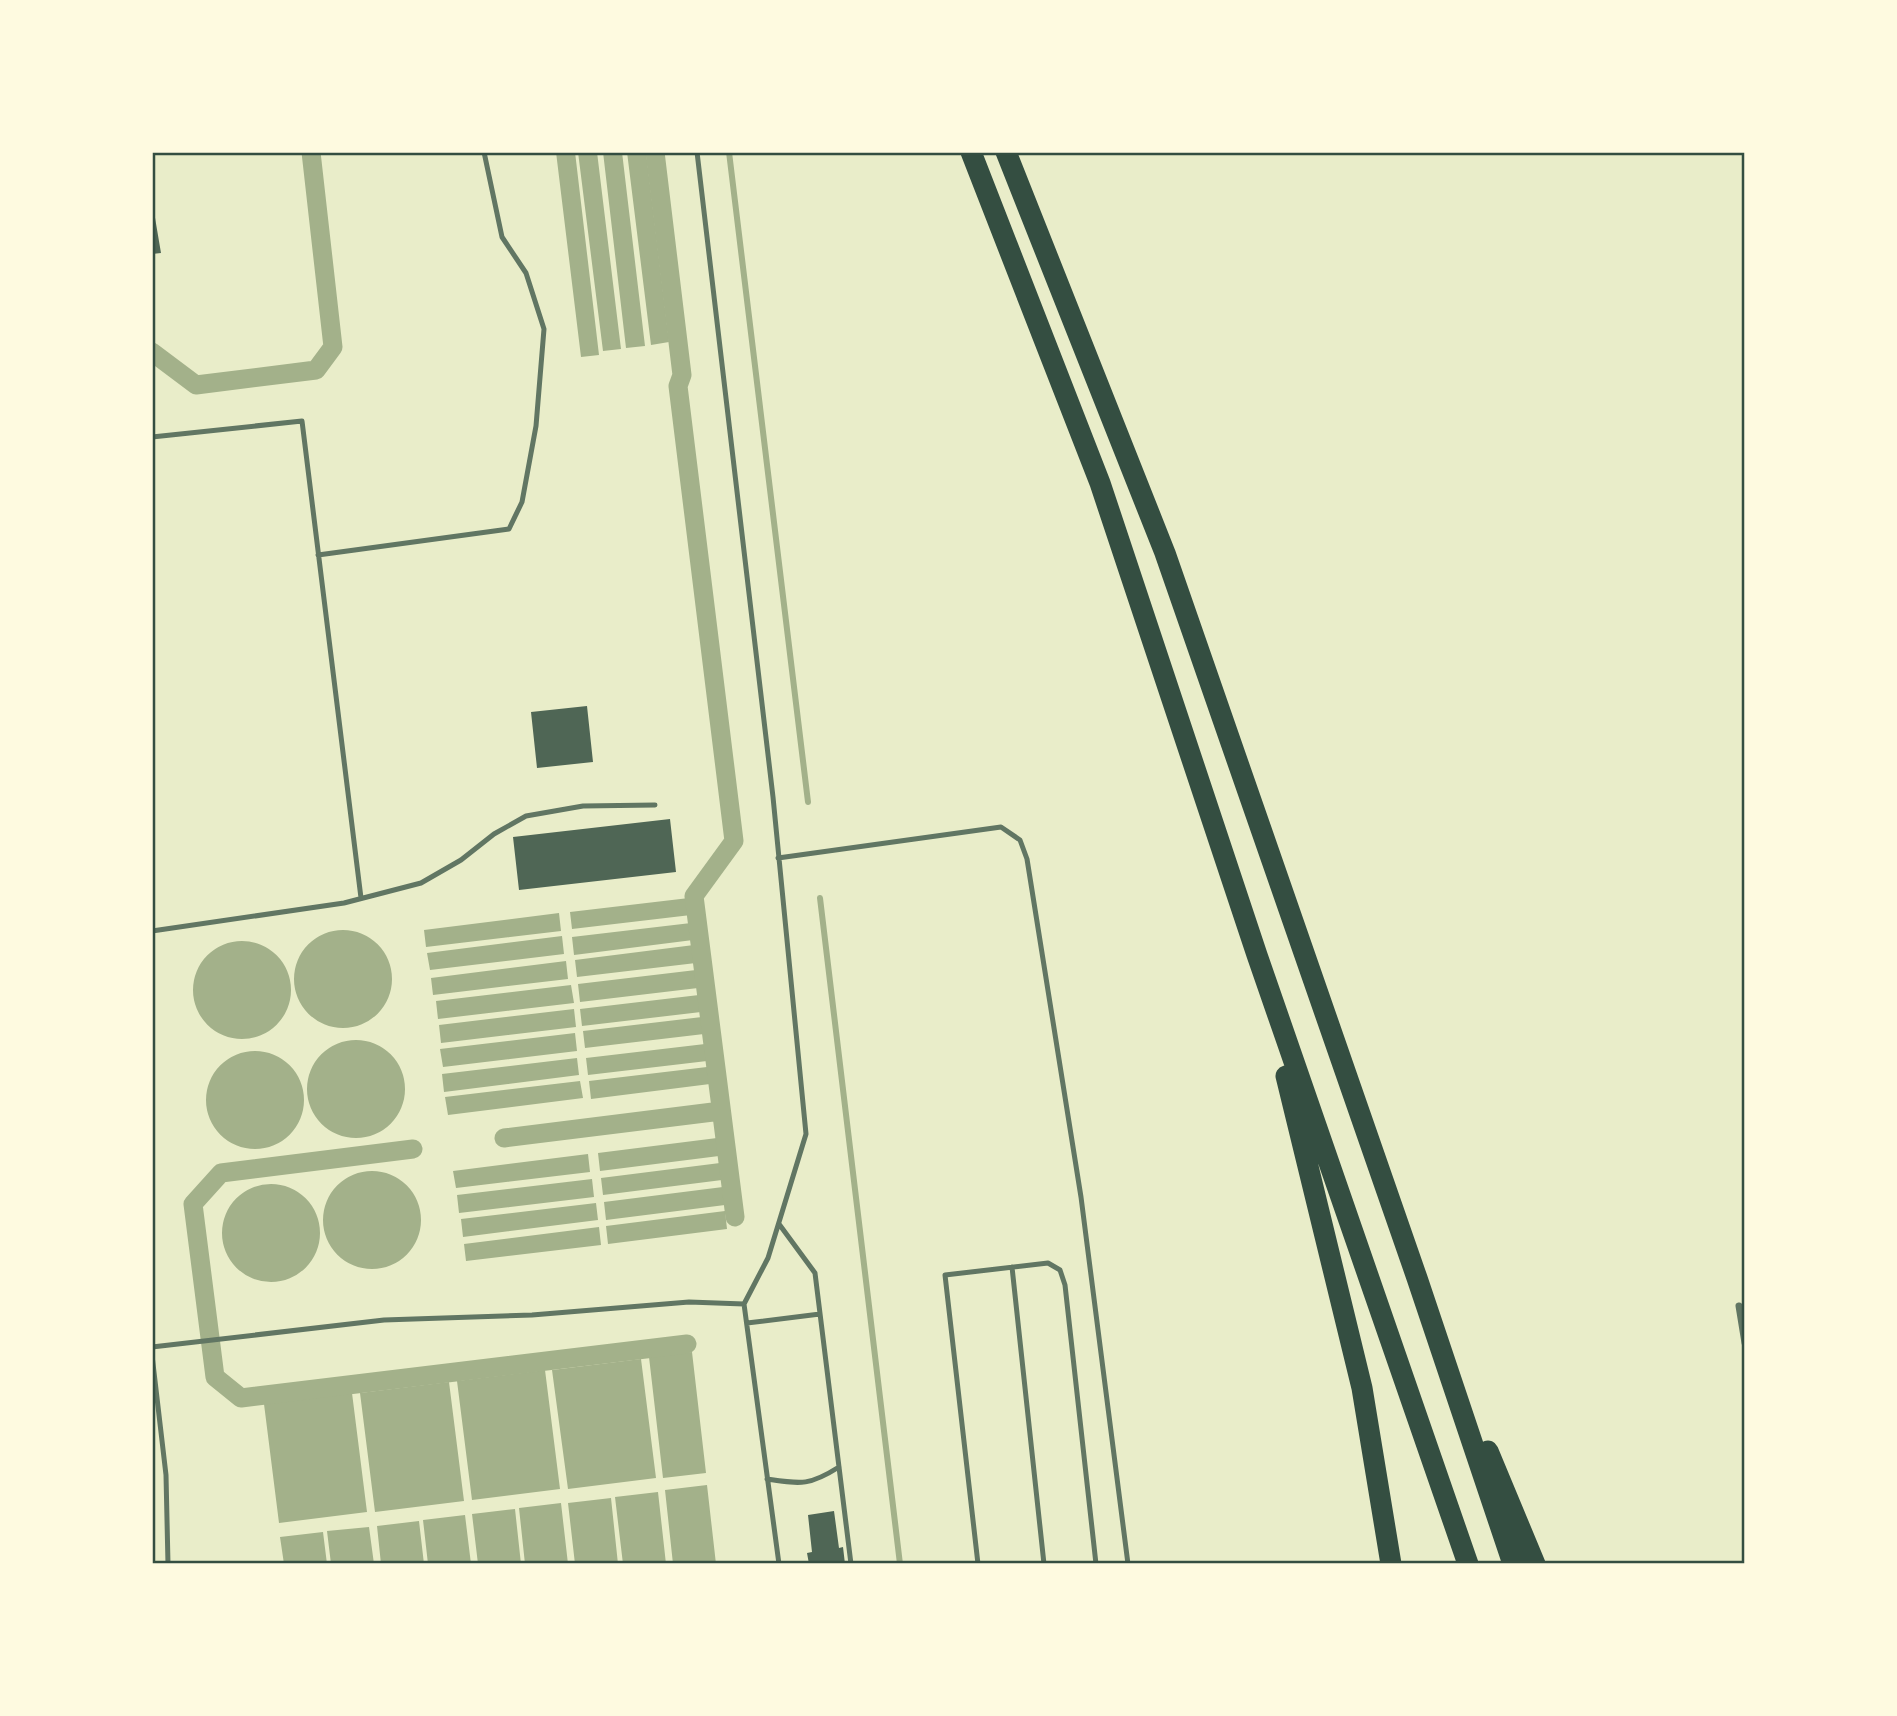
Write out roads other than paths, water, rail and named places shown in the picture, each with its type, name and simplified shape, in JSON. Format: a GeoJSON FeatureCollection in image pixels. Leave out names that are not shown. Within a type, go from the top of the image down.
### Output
{"type":"FeatureCollection","features":[{"type":"Feature","properties":{"kind":"highway"},"geometry":{"type":"LineString","coordinates":[[971,152],[1100,483],[1257,955],[1468,1564]]}},
{"type":"Feature","properties":{"kind":"highway"},"geometry":{"type":"LineString","coordinates":[[1006,152],[1164,553],[1417,1278],[1513,1564]]}},
{"type":"Feature","properties":{"kind":"highway"},"geometry":{"type":"LineString","coordinates":[[1257,955],[1362,1388],[1391,1564]]}},
{"type":"Feature","properties":{"kind":"highway"},"geometry":{"type":"LineString","coordinates":[[1417,1278],[1535,1564]]}},
{"type":"Feature","properties":{"kind":"street"},"geometry":{"type":"LineString","coordinates":[[1739,1306],[1745,1343]]}},
{"type":"Feature","properties":{"kind":"lane"},"geometry":{"type":"LineString","coordinates":[[318,555],[509,529],[522,502],[536,426],[544,329],[526,273],[502,237],[484,152]]}},
{"type":"Feature","properties":{"kind":"lane"},"geometry":{"type":"LineString","coordinates":[[697,152],[778,858],[806,1134],[768,1258],[744,1304],[779,1564]]}},
{"type":"Feature","properties":{"kind":"lane"},"geometry":{"type":"LineString","coordinates":[[152,437],[302,421],[361,898]]}},
{"type":"Feature","properties":{"kind":"lane"},"geometry":{"type":"LineString","coordinates":[[152,931],[344,903],[421,883],[461,860],[494,834],[526,816],[583,806],[655,805]]}},
{"type":"Feature","properties":{"kind":"lane"},"geometry":{"type":"LineString","coordinates":[[778,858],[1001,827],[1020,839],[1027,859],[1081,1197],[1128,1564]]}},
{"type":"Feature","properties":{"kind":"lane"},"geometry":{"type":"LineString","coordinates":[[779,1224],[815,1273],[850,1564]]}},
{"type":"Feature","properties":{"kind":"lane"},"geometry":{"type":"LineString","coordinates":[[978,1564],[945,1275],[1048,1264],[1060,1270],[1065,1285],[1096,1564]]}},
{"type":"Feature","properties":{"kind":"lane"},"geometry":{"type":"LineString","coordinates":[[1012,1267],[1044,1564]]}},
{"type":"Feature","properties":{"kind":"lane"},"geometry":{"type":"LineString","coordinates":[[152,1347],[384,1320],[532,1315],[689,1302],[744,1304]]}},
{"type":"Feature","properties":{"kind":"lane"},"geometry":{"type":"LineString","coordinates":[[747,1323],[820,1314]]}},
{"type":"Feature","properties":{"kind":"lane"},"geometry":{"type":"LineString","coordinates":[[152,1355],[166,1475],[168,1564]]}},
{"type":"Feature","properties":{"kind":"lane"},"geometry":{"type":"LineString","coordinates":[[768,1479],[799,1483],[817,1480],[839,1467]]}},
{"type":"Feature","properties":{"kind":"waterway"},"geometry":{"type":"LineString","coordinates":[[152,352],[196,385],[316,370],[333,347],[311,152]]}},
{"type":"Feature","properties":{"kind":"waterway"},"geometry":{"type":"LineString","coordinates":[[655,152],[682,375],[678,386],[734,841],[694,896],[735,1217]]}},
{"type":"Feature","properties":{"kind":"waterway"},"geometry":{"type":"LineString","coordinates":[[729,152],[808,802]]}},
{"type":"Feature","properties":{"kind":"waterway"},"geometry":{"type":"LineString","coordinates":[[820,898],[900,1564]]}},
{"type":"Feature","properties":{"kind":"waterway"},"geometry":{"type":"LineString","coordinates":[[504,1138],[721,1111]]}},
{"type":"Feature","properties":{"kind":"waterway"},"geometry":{"type":"LineString","coordinates":[[413,1149],[221,1173],[193,1204],[215,1377],[241,1398],[687,1344]]}}]}
